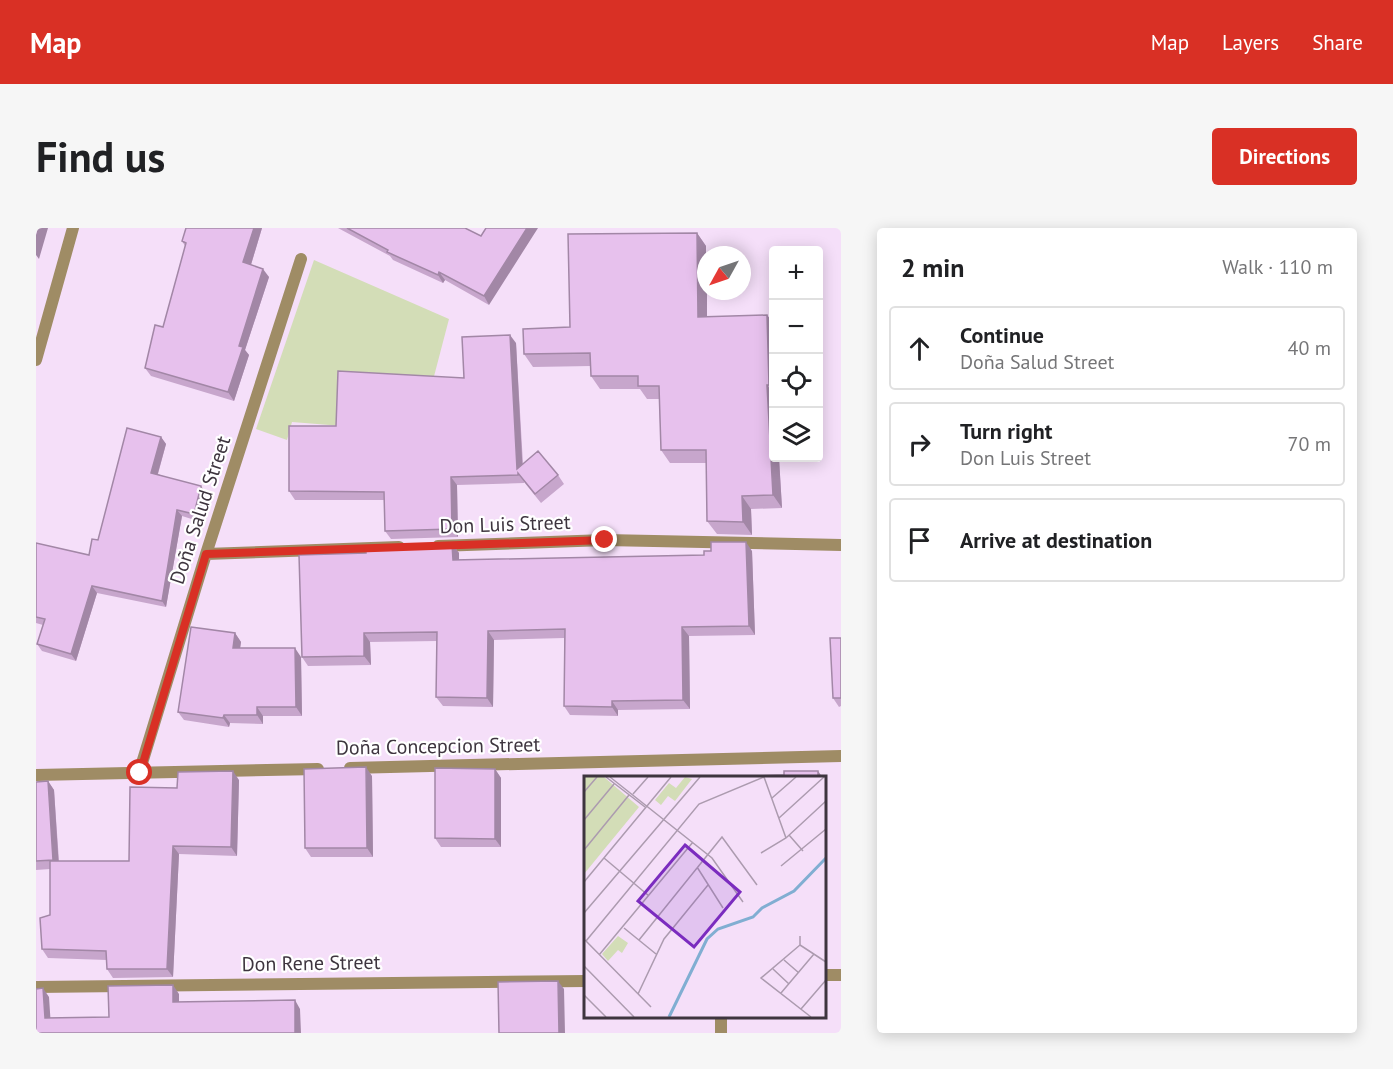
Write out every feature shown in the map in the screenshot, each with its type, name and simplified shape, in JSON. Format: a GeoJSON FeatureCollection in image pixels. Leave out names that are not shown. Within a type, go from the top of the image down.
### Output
{"type":"FeatureCollection","features":[{"type":"Feature","properties":{"kind":"street"},"geometry":{"type":"LineString","coordinates":[[36,360],[73,228]]}},
{"type":"Feature","properties":{"kind":"street","name":"Doña Salud Street"},"geometry":{"type":"LineString","coordinates":[[140,773],[206,554],[301,259]]}},
{"type":"Feature","properties":{"kind":"street","name":"Don Luis Street"},"geometry":{"type":"LineString","coordinates":[[206,554],[605,540],[841,545]]}},
{"type":"Feature","properties":{"kind":"street","name":"Doña Concepcion Street"},"geometry":{"type":"LineString","coordinates":[[36,774],[841,756]]}},
{"type":"Feature","properties":{"kind":"street","name":"Don Rene Street"},"geometry":{"type":"LineString","coordinates":[[36,987],[584,981]]}},
{"type":"Feature","properties":{"kind":"green space"},"geometry":{"type":"Polygon","coordinates":[[[314,260],[449,319],[432,384],[342,426],[292,422],[287,440],[256,429],[314,260]]]}},
{"type":"Feature","properties":{"kind":"building"},"geometry":{"type":"Polygon","coordinates":[[[186,228],[254,228],[243,262],[263,269],[239,346],[243,347],[228,392],[145,368],[155,325],[163,327],[186,243],[182,241],[186,228]]]}},
{"type":"Feature","properties":{"kind":"building"},"geometry":{"type":"Polygon","coordinates":[[[347,228],[465,228],[481,236],[486,228],[527,228],[484,296],[439,272],[438,275],[387,252],[388,250],[347,228]]]}},
{"type":"Feature","properties":{"kind":"building"},"geometry":{"type":"Polygon","coordinates":[[[697,233],[698,317],[767,315],[769,462],[771,462],[773,495],[742,496],[743,522],[707,521],[706,450],[661,450],[659,386],[638,386],[638,376],[591,376],[590,353],[524,354],[523,329],[570,327],[568,234],[697,233]]]}},
{"type":"Feature","properties":{"kind":"building"},"geometry":{"type":"Polygon","coordinates":[[[510,335],[517,469],[538,451],[558,475],[535,494],[518,473],[518,475],[451,477],[452,529],[385,531],[384,492],[289,491],[289,426],[336,426],[338,371],[464,378],[462,337],[510,335]]]}},
{"type":"Feature","properties":{"kind":"building"},"geometry":{"type":"Polygon","coordinates":[[[127,428],[161,437],[151,473],[201,486],[194,514],[177,510],[162,601],[92,586],[71,654],[37,644],[45,619],[36,617],[36,543],[89,555],[92,539],[98,540],[127,428]]]}},
{"type":"Feature","properties":{"kind":"building"},"geometry":{"type":"Polygon","coordinates":[[[711,542],[746,542],[749,626],[682,627],[683,700],[612,701],[612,707],[564,706],[565,629],[488,631],[487,698],[436,697],[437,632],[364,633],[364,656],[302,657],[299,555],[366,553],[366,550],[385,549],[385,547],[452,544],[453,560],[704,555],[704,551],[711,551],[711,542]]]}},
{"type":"Feature","properties":{"kind":"building"},"geometry":{"type":"Polygon","coordinates":[[[191,627],[235,633],[233,648],[295,648],[296,707],[257,707],[257,715],[224,715],[223,718],[178,712],[191,627]]]}},
{"type":"Feature","properties":{"kind":"building"},"geometry":{"type":"Polygon","coordinates":[[[830,638],[841,638],[841,698],[833,698],[830,638]]]}},
{"type":"Feature","properties":{"kind":"building"},"geometry":{"type":"Polygon","coordinates":[[[366,767],[367,848],[305,848],[304,769],[366,767]]]}},
{"type":"Feature","properties":{"kind":"building"},"geometry":{"type":"Polygon","coordinates":[[[435,768],[495,769],[495,839],[435,838],[435,768]]]}},
{"type":"Feature","properties":{"kind":"building"},"geometry":{"type":"Polygon","coordinates":[[[233,771],[231,847],[173,846],[167,969],[107,969],[106,951],[42,949],[40,918],[50,915],[50,861],[129,861],[130,787],[177,788],[178,772],[233,771]]]}},
{"type":"Feature","properties":{"kind":"building"},"geometry":{"type":"Polygon","coordinates":[[[784,771],[818,771],[818,776],[758,776],[784,775],[784,771]]]}},
{"type":"Feature","properties":{"kind":"building"},"geometry":{"type":"Polygon","coordinates":[[[48,781],[53,860],[36,861],[36,782],[48,781]]]}},
{"type":"Feature","properties":{"kind":"building"},"geometry":{"type":"Polygon","coordinates":[[[558,981],[559,1033],[499,1033],[498,982],[558,981]]]}},
{"type":"Feature","properties":{"kind":"building"},"geometry":{"type":"Polygon","coordinates":[[[173,985],[173,1002],[295,1000],[295,1033],[36,1033],[36,989],[43,988],[45,1018],[109,1017],[108,986],[173,985]]]}},
{"type":"Feature","properties":{"kind":"route"},"geometry":{"type":"LineString","coordinates":[[140,773],[206,554],[605,540]]}}]}
